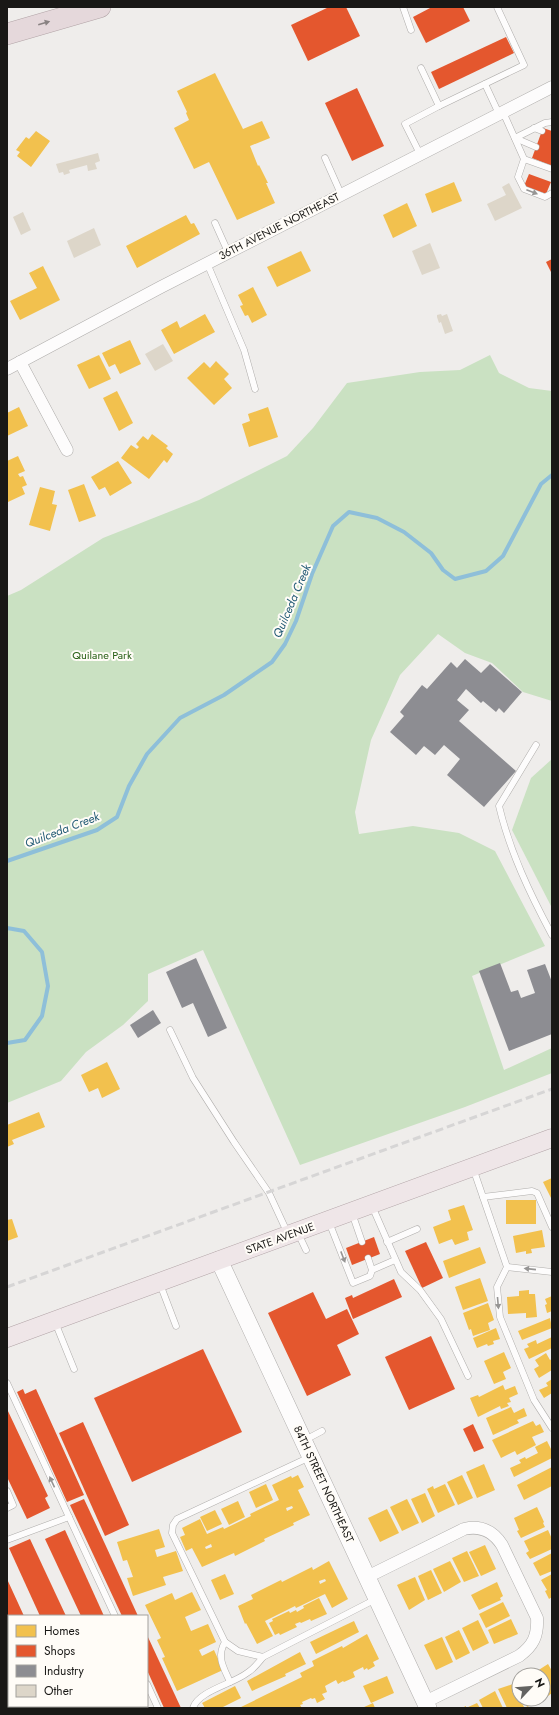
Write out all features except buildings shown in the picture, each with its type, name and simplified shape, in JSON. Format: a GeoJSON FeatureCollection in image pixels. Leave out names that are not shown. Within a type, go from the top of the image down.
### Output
{"type":"FeatureCollection","features":[{"type":"Feature","properties":{"kind":"highway"},"geometry":{"type":"LineString","coordinates":[[7,34],[100,7]]}},
{"type":"Feature","properties":{"kind":"main road","name":"STATE AVENUE"},"geometry":{"type":"LineString","coordinates":[[7,1338],[552,1138]]}},
{"type":"Feature","properties":{"kind":"street","name":"36TH AVENUE NORTHEAST"},"geometry":{"type":"LineString","coordinates":[[7,369],[228,252],[552,87]]}},
{"type":"Feature","properties":{"kind":"street"},"geometry":{"type":"LineString","coordinates":[[20,362],[66,450]]}},
{"type":"Feature","properties":{"kind":"street","name":"84TH STREET NORTHEAST"},"geometry":{"type":"LineString","coordinates":[[219,1260],[427,1705]]}},
{"type":"Feature","properties":{"kind":"street"},"geometry":{"type":"LineString","coordinates":[[367,1577],[464,1529],[473,1527],[482,1528],[497,1537],[502,1545],[537,1618],[538,1630],[528,1650],[427,1705]]}},
{"type":"Feature","properties":{"kind":"lane"},"geometry":{"type":"LineString","coordinates":[[403,7],[411,30]]}},
{"type":"Feature","properties":{"kind":"lane"},"geometry":{"type":"LineString","coordinates":[[420,154],[405,124],[524,65],[497,7]]}},
{"type":"Feature","properties":{"kind":"lane"},"geometry":{"type":"LineString","coordinates":[[421,68],[439,106]]}},
{"type":"Feature","properties":{"kind":"lane"},"geometry":{"type":"LineString","coordinates":[[485,84],[515,138],[524,158],[518,177],[524,189],[545,196],[552,193]]}},
{"type":"Feature","properties":{"kind":"lane"},"geometry":{"type":"LineString","coordinates":[[515,138],[545,123],[552,122]]}},
{"type":"Feature","properties":{"kind":"lane"},"geometry":{"type":"LineString","coordinates":[[534,128],[542,131]]}},
{"type":"Feature","properties":{"kind":"lane"},"geometry":{"type":"LineString","coordinates":[[515,138],[536,147]]}},
{"type":"Feature","properties":{"kind":"lane"},"geometry":{"type":"LineString","coordinates":[[325,158],[341,194]]}},
{"type":"Feature","properties":{"kind":"lane"},"geometry":{"type":"LineString","coordinates":[[524,158],[552,169]]}},
{"type":"Feature","properties":{"kind":"lane"},"geometry":{"type":"LineString","coordinates":[[215,223],[228,252]]}},
{"type":"Feature","properties":{"kind":"lane"},"geometry":{"type":"LineString","coordinates":[[207,263],[244,350],[255,389]]}},
{"type":"Feature","properties":{"kind":"lane"},"geometry":{"type":"LineString","coordinates":[[536,745],[499,806],[506,834],[520,869],[532,897],[552,935]]}},
{"type":"Feature","properties":{"kind":"lane"},"geometry":{"type":"LineString","coordinates":[[170,1030],[197,1085],[234,1142],[270,1192],[293,1234],[306,1250]]}},
{"type":"Feature","properties":{"kind":"lane"},"geometry":{"type":"LineString","coordinates":[[473,1168],[507,1267],[497,1287],[500,1317],[534,1400],[552,1428]]}},
{"type":"Feature","properties":{"kind":"lane"},"geometry":{"type":"LineString","coordinates":[[483,1198],[532,1190],[537,1193],[552,1227]]}},
{"type":"Feature","properties":{"kind":"lane"},"geometry":{"type":"LineString","coordinates":[[372,1204],[401,1272],[420,1290],[441,1319],[468,1376]]}},
{"type":"Feature","properties":{"kind":"lane"},"geometry":{"type":"LineString","coordinates":[[352,1212],[362,1242]]}},
{"type":"Feature","properties":{"kind":"lane"},"geometry":{"type":"LineString","coordinates":[[328,1221],[353,1283],[370,1276],[372,1270],[368,1258]]}},
{"type":"Feature","properties":{"kind":"lane"},"geometry":{"type":"LineString","coordinates":[[387,1242],[417,1229]]}},
{"type":"Feature","properties":{"kind":"lane"},"geometry":{"type":"LineString","coordinates":[[372,1270],[396,1260]]}},
{"type":"Feature","properties":{"kind":"lane"},"geometry":{"type":"LineString","coordinates":[[507,1267],[552,1272]]}},
{"type":"Feature","properties":{"kind":"lane"},"geometry":{"type":"LineString","coordinates":[[159,1282],[176,1326]]}},
{"type":"Feature","properties":{"kind":"lane"},"geometry":{"type":"LineString","coordinates":[[54,1321],[74,1368]]}},
{"type":"Feature","properties":{"kind":"lane"},"geometry":{"type":"LineString","coordinates":[[7,1383],[115,1615]]}},
{"type":"Feature","properties":{"kind":"lane"},"geometry":{"type":"LineString","coordinates":[[303,1440],[322,1431]]}},
{"type":"Feature","properties":{"kind":"lane"},"geometry":{"type":"LineString","coordinates":[[263,1657],[238,1651],[225,1642],[172,1533],[173,1525],[177,1519],[311,1456]]}},
{"type":"Feature","properties":{"kind":"lane"},"geometry":{"type":"LineString","coordinates":[[7,1491],[14,1505],[7,1508]]}},
{"type":"Feature","properties":{"kind":"lane"},"geometry":{"type":"LineString","coordinates":[[7,1540],[68,1517]]}},
{"type":"Feature","properties":{"kind":"lane"},"geometry":{"type":"LineString","coordinates":[[193,1708],[195,1702],[202,1696],[247,1674],[263,1657],[377,1598]]}},
{"type":"Feature","properties":{"kind":"lane"},"geometry":{"type":"LineString","coordinates":[[225,1642],[221,1649],[220,1656],[221,1662],[230,1682]]}},
{"type":"Feature","properties":{"kind":"lane"},"geometry":{"type":"LineString","coordinates":[[148,1686],[158,1708]]}},
{"type":"Feature","properties":{"kind":"green space","name":"Quilane Park"},"geometry":{"type":"Polygon","coordinates":[[[490,355],[499,373],[529,388],[552,391],[552,701],[523,692],[492,663],[465,653],[438,634],[400,675],[371,740],[355,812],[359,834],[413,826],[459,833],[495,851],[545,946],[472,976],[504,1070],[552,1048],[552,1073],[465,1107],[300,1165],[203,950],[148,974],[148,1001],[123,1025],[86,1052],[61,1081],[7,1103],[7,596],[21,590],[103,538],[199,500],[287,456],[313,428],[347,383],[420,372],[460,370],[490,355]]]}},
{"type":"Feature","properties":{"kind":"green space"},"geometry":{"type":"Polygon","coordinates":[[[552,759],[552,908],[512,830],[531,778],[552,759]]]}},
{"type":"Feature","properties":{"kind":"waterway","name":"Quilceda Creek"},"geometry":{"type":"LineString","coordinates":[[7,861],[97,830],[117,817],[129,786],[147,754],[180,718],[224,695],[272,662],[285,644],[296,621],[312,574],[333,526],[349,512],[377,518],[404,532],[431,553],[443,570],[455,579],[486,571],[503,556],[541,484],[552,475]]}},
{"type":"Feature","properties":{"kind":"waterway","name":"Quilceda Creek"},"geometry":{"type":"LineString","coordinates":[[7,928],[24,931],[42,952],[48,986],[42,1016],[25,1040],[7,1043]]}},
{"type":"Feature","properties":{"kind":"railway"},"geometry":{"type":"LineString","coordinates":[[7,1287],[552,1089]]}}]}
